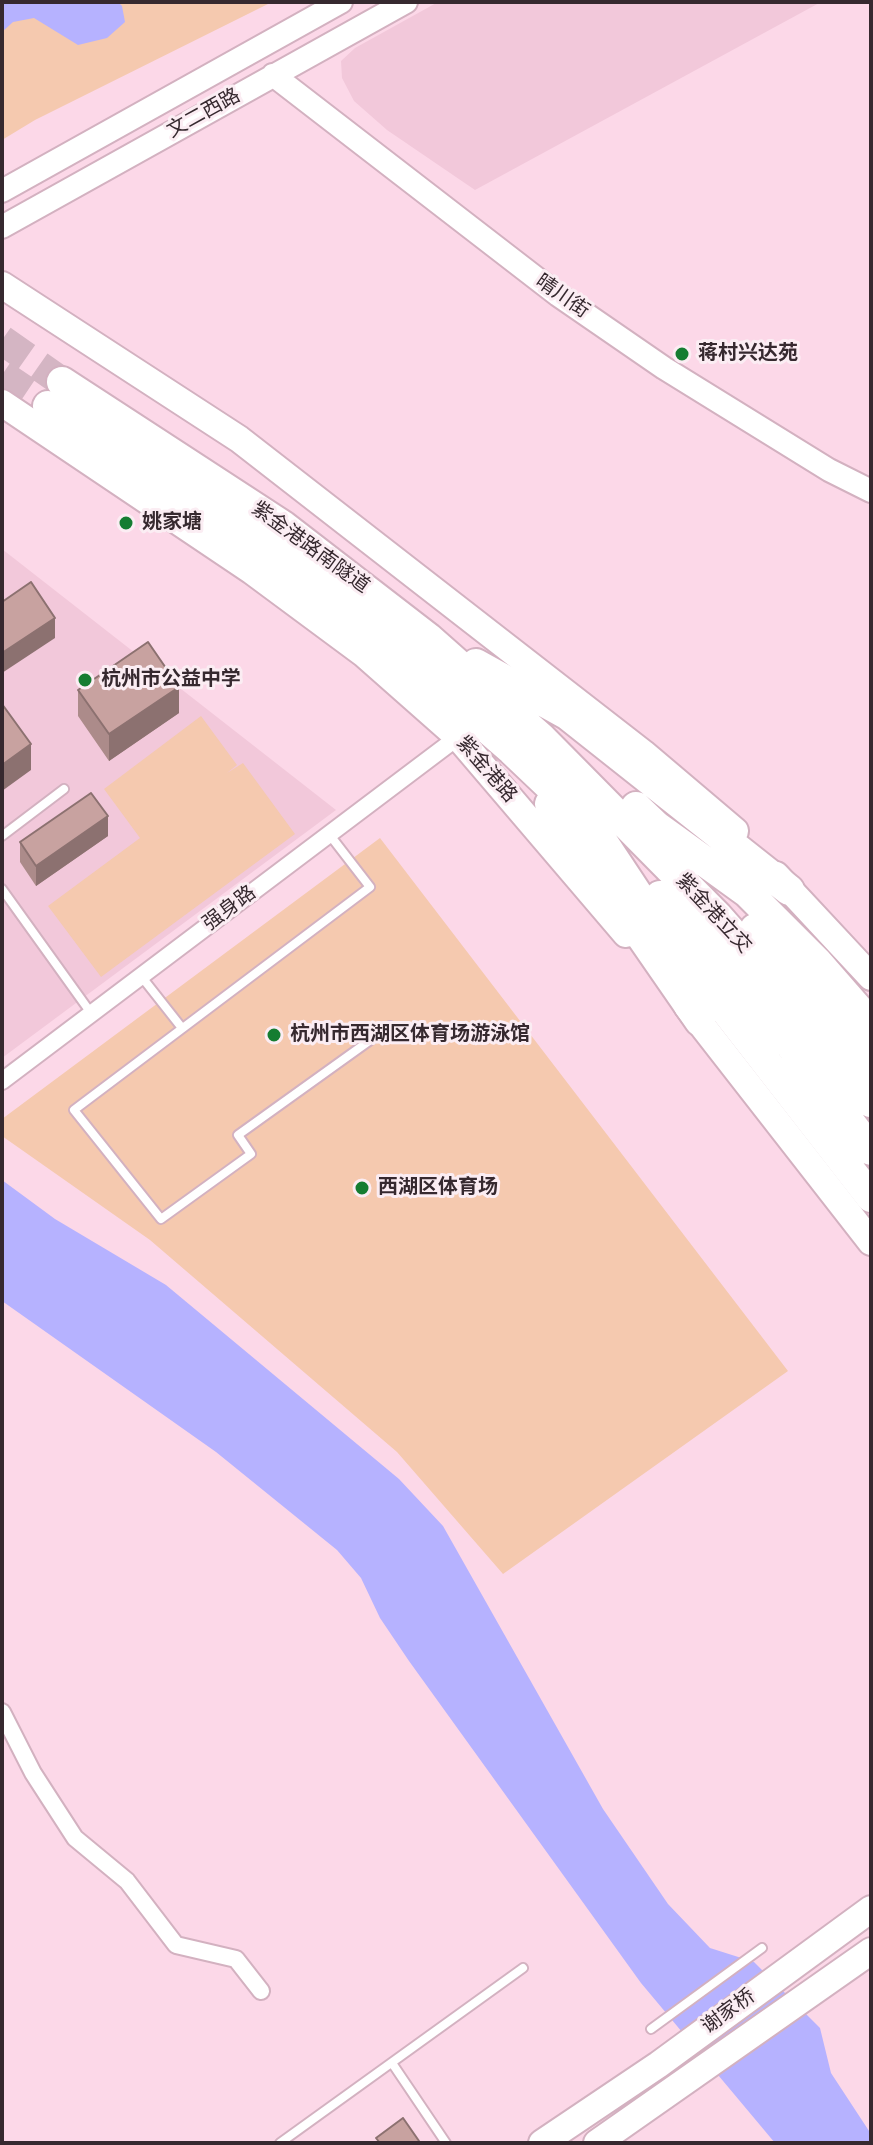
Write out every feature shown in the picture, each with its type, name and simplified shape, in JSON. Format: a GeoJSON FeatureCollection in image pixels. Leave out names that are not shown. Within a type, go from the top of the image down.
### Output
{"type":"FeatureCollection","features":[{"type":"Feature","properties":{"kind":"highway","name":"紫金港路南隧道"},"geometry":{"type":"LineString","coordinates":[[512,750],[378,634],[55,394],[283,526],[428,638],[541,738]]}},
{"type":"Feature","properties":{"kind":"highway"},"geometry":{"type":"LineString","coordinates":[[428,638],[568,715],[789,890]]}},
{"type":"Feature","properties":{"kind":"highway"},"geometry":{"type":"LineString","coordinates":[[541,738],[612,785],[657,827],[747,892],[795,971],[871,1064]]}},
{"type":"Feature","properties":{"kind":"highway","name":"紫金港立交"},"geometry":{"type":"LineString","coordinates":[[541,738],[655,852],[795,971],[871,1102]]}},
{"type":"Feature","properties":{"kind":"highway"},"geometry":{"type":"LineString","coordinates":[[512,750],[592,826],[647,909],[871,1197]]}},
{"type":"Feature","properties":{"kind":"highway"},"geometry":{"type":"LineString","coordinates":[[512,750],[700,1021]]}},
{"type":"Feature","properties":{"kind":"highway","name":"紫金港立交"},"geometry":{"type":"LineString","coordinates":[[592,826],[730,974],[871,1150]]}},
{"type":"Feature","properties":{"kind":"highway"},"geometry":{"type":"LineString","coordinates":[[795,971],[871,1024]]}},
{"type":"Feature","properties":{"kind":"main road","name":"文二西路"},"geometry":{"type":"LineString","coordinates":[[2,191],[341,2]]}},
{"type":"Feature","properties":{"kind":"main road","name":"文二西路"},"geometry":{"type":"LineString","coordinates":[[2,227],[406,2]]}},
{"type":"Feature","properties":{"kind":"main road","name":"晴川街"},"geometry":{"type":"LineString","coordinates":[[273,75],[457,220],[582,311],[677,376],[829,470],[871,491]]}},
{"type":"Feature","properties":{"kind":"main road"},"geometry":{"type":"LineString","coordinates":[[2,285],[239,439],[643,753],[750,845],[871,977]]}},
{"type":"Feature","properties":{"kind":"main road","name":"紫金港路"},"geometry":{"type":"LineString","coordinates":[[2,403],[264,581],[364,654],[458,737],[700,1021],[871,1242]]}},
{"type":"Feature","properties":{"kind":"main road","name":"谢家桥"},"geometry":{"type":"LineString","coordinates":[[542,2143],[658,2065],[871,1909]]}},
{"type":"Feature","properties":{"kind":"main road","name":"谢家桥"},"geometry":{"type":"LineString","coordinates":[[597,2143],[871,1951]]}},
{"type":"Feature","properties":{"kind":"street","name":"强身路"},"geometry":{"type":"LineString","coordinates":[[2,1081],[458,737]]}},
{"type":"Feature","properties":{"kind":"street"},"geometry":{"type":"LineString","coordinates":[[2,1712],[33,1773],[75,1838],[127,1881],[176,1945],[236,1959],[261,1991]]}},
{"type":"Feature","properties":{"kind":"lane"},"geometry":{"type":"LineString","coordinates":[[2,836],[64,789]]}},
{"type":"Feature","properties":{"kind":"lane"},"geometry":{"type":"LineString","coordinates":[[329,834],[370,887],[74,1110],[161,1219],[251,1154],[238,1135],[390,1026]]}},
{"type":"Feature","properties":{"kind":"lane"},"geometry":{"type":"LineString","coordinates":[[2,889],[91,1013]]}},
{"type":"Feature","properties":{"kind":"lane"},"geometry":{"type":"LineString","coordinates":[[141,976],[182,1028]]}},
{"type":"Feature","properties":{"kind":"lane"},"geometry":{"type":"LineString","coordinates":[[651,2029],[762,1948]]}},
{"type":"Feature","properties":{"kind":"lane"},"geometry":{"type":"LineString","coordinates":[[280,2143],[523,1968]]}},
{"type":"Feature","properties":{"kind":"lane"},"geometry":{"type":"LineString","coordinates":[[392,2063],[446,2143]]}},
{"type":"Feature","properties":{"kind":"shaded area"},"geometry":{"type":"Polygon","coordinates":[[[2,2],[272,2],[35,120],[2,140],[2,2]]]}},
{"type":"Feature","properties":{"kind":"shaded area"},"geometry":{"type":"Polygon","coordinates":[[[2,2],[118,2],[122,6],[125,22],[107,38],[78,45],[34,18],[13,22],[2,32],[2,2]]]}},
{"type":"Feature","properties":{"kind":"shaded area"},"geometry":{"type":"Polygon","coordinates":[[[438,2],[821,2],[475,190],[387,130],[354,101],[342,78],[341,61],[355,48],[438,2]]]}},
{"type":"Feature","properties":{"kind":"shaded area","name":"杭州市公益中学"},"geometry":{"type":"Polygon","coordinates":[[[2,549],[336,810],[2,1058],[2,549]]]}},
{"type":"Feature","properties":{"kind":"shaded area"},"geometry":{"type":"Polygon","coordinates":[[[201,716],[237,765],[227,773],[243,763],[295,834],[101,977],[48,906],[140,838],[104,789],[201,716]]]}},
{"type":"Feature","properties":{"kind":"shaded area","name":"西湖区体育场"},"geometry":{"type":"Polygon","coordinates":[[[380,838],[788,1371],[503,1574],[397,1452],[150,1240],[2,1136],[2,1119],[380,838]]]}},
{"type":"Feature","properties":{"kind":"shaded area"},"geometry":{"type":"Polygon","coordinates":[[[2,1180],[55,1219],[166,1285],[399,1479],[443,1526],[603,1809],[668,1904],[710,1948],[754,1962],[820,2028],[831,2073],[871,2134],[871,2143],[775,2143],[641,1983],[409,1661],[380,1618],[361,1578],[337,1550],[216,1452],[2,1301],[2,1180]]]}},
{"type":"Feature","properties":{"kind":"building"},"geometry":{"type":"Polygon","coordinates":[[[31,582],[55,618],[2,653],[2,602],[31,582]]]}},
{"type":"Feature","properties":{"kind":"building"},"geometry":{"type":"Polygon","coordinates":[[[148,642],[179,687],[109,734],[78,690],[148,642]]]}},
{"type":"Feature","properties":{"kind":"building"},"geometry":{"type":"Polygon","coordinates":[[[2,704],[31,744],[2,765],[2,704]]]}},
{"type":"Feature","properties":{"kind":"building"},"geometry":{"type":"Polygon","coordinates":[[[91,793],[108,816],[36,866],[20,842],[91,793]]]}},
{"type":"Feature","properties":{"kind":"building"},"geometry":{"type":"Polygon","coordinates":[[[403,2118],[419,2141],[380,2143],[376,2138],[403,2118]]]}},
{"type":"Feature","properties":{"kind":"tunnel"},"geometry":{"type":"LineString","coordinates":[[2,340],[62,382]]}},
{"type":"Feature","properties":{"kind":"tunnel"},"geometry":{"type":"LineString","coordinates":[[2,375],[48,406]]}},
{"type":"Feature","properties":{"kind":"place","name":"蒋村兴达苑"},"geometry":{"type":"Point","coordinates":[682,354]}},
{"type":"Feature","properties":{"kind":"place","name":"姚家塘"},"geometry":{"type":"Point","coordinates":[126,523]}},
{"type":"Feature","properties":{"kind":"place","name":"杭州市公益中学"},"geometry":{"type":"Point","coordinates":[85,680]}},
{"type":"Feature","properties":{"kind":"place","name":"杭州市西湖区体育场游泳馆"},"geometry":{"type":"Point","coordinates":[274,1035]}},
{"type":"Feature","properties":{"kind":"place","name":"西湖区体育场"},"geometry":{"type":"Point","coordinates":[362,1188]}}]}
